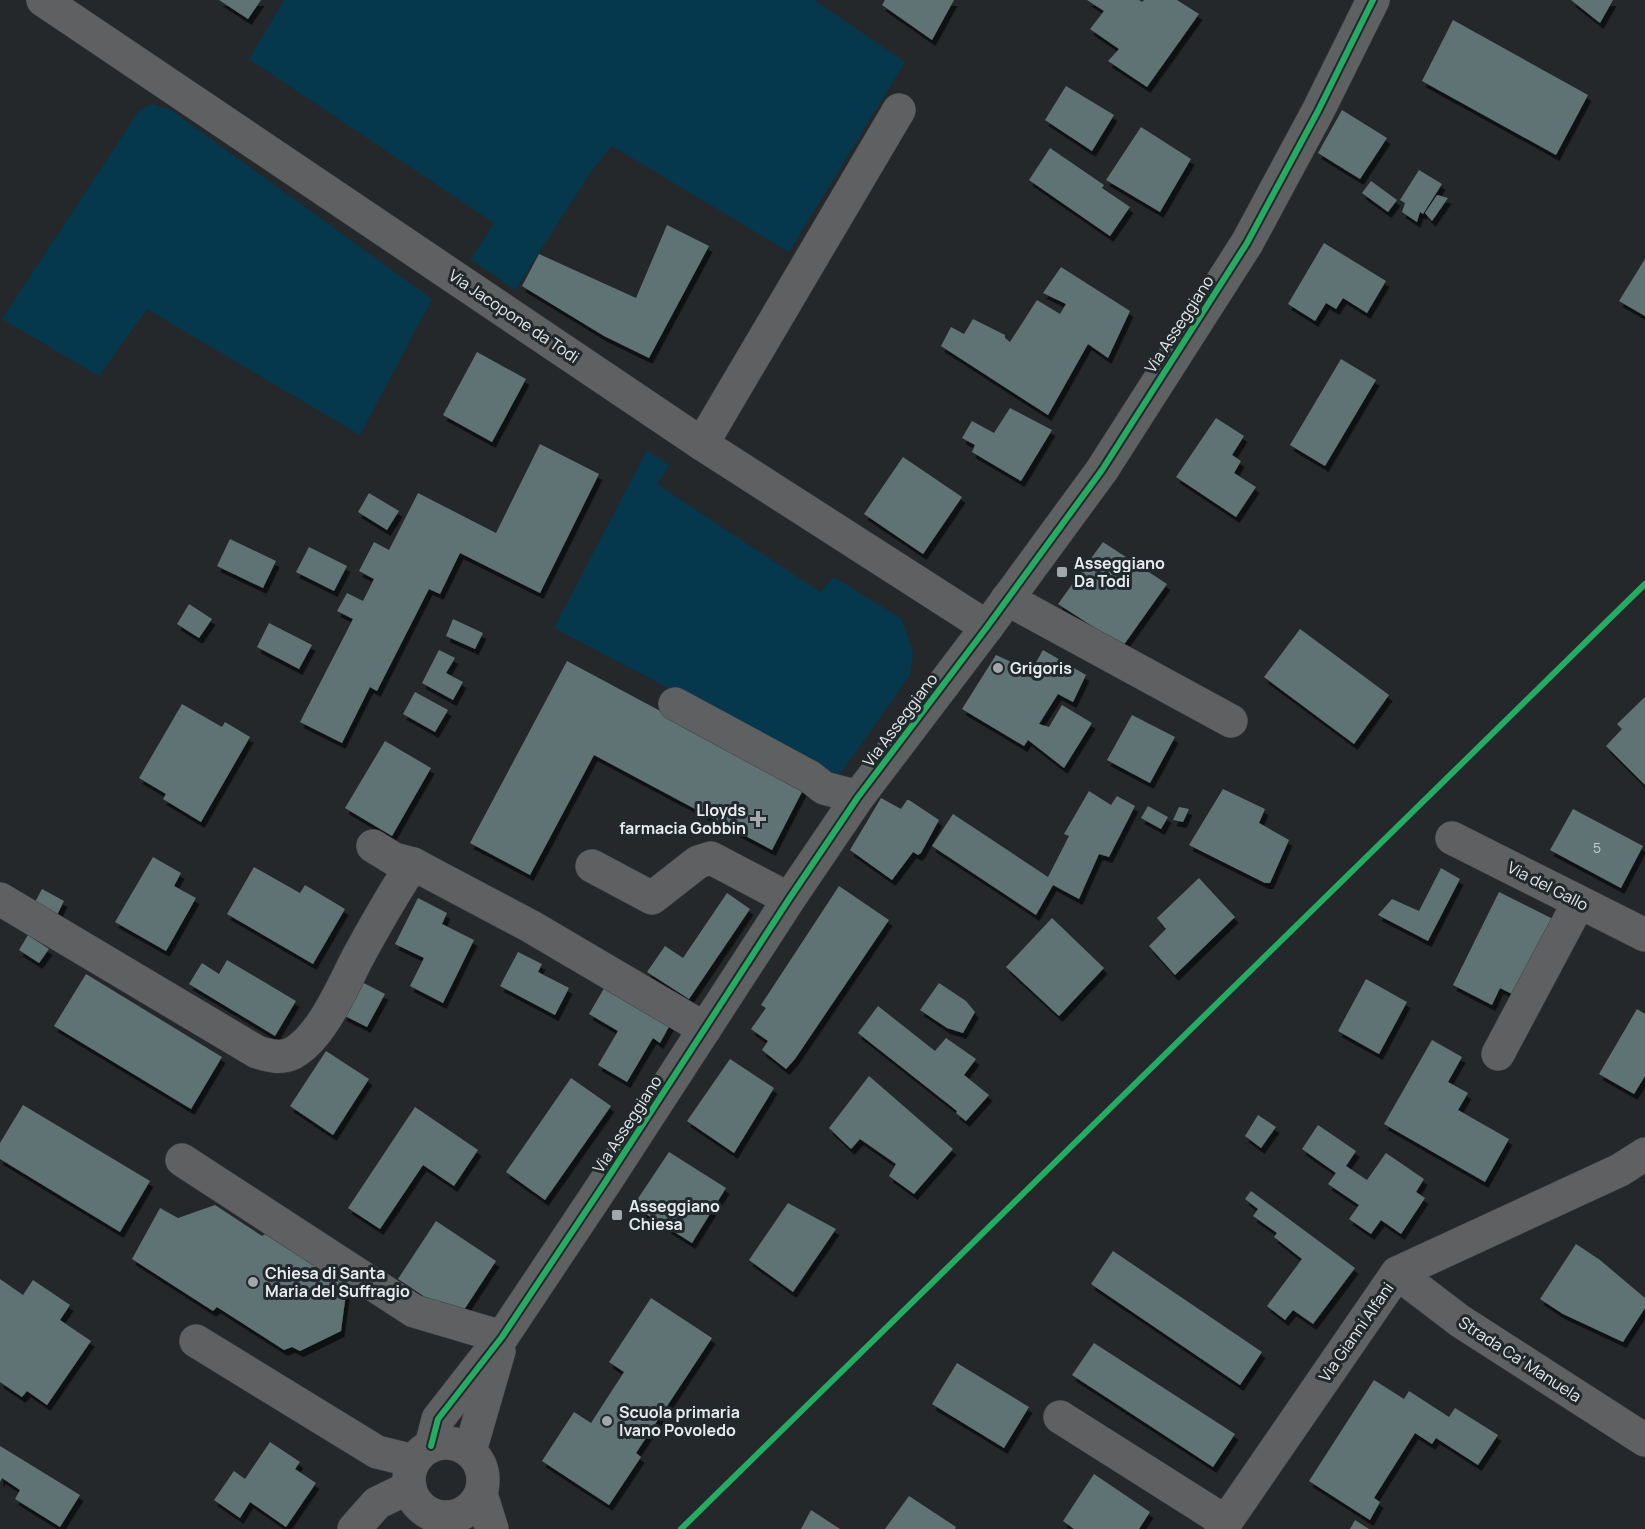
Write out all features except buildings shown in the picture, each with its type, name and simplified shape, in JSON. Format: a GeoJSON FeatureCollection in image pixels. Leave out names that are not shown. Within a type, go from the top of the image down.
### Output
{"type":"FeatureCollection","features":[{"type":"Feature","properties":{"kind":"street","name":"Via Jacopone da Todi"},"geometry":{"type":"LineString","coordinates":[[44,0],[702,444],[987,627]]}},
{"type":"Feature","properties":{"kind":"street","name":"Via Asseggiano"},"geometry":{"type":"LineString","coordinates":[[418,1464],[438,1419],[502,1337],[858,797],[1102,470],[1247,243],[1318,111],[1372,0]]}},
{"type":"Feature","properties":{"kind":"street"},"geometry":{"type":"LineString","coordinates":[[702,444],[899,110]]}},
{"type":"Feature","properties":{"kind":"street"},"geometry":{"type":"LineString","coordinates":[[1007,599],[1231,721]]}},
{"type":"Feature","properties":{"kind":"street"},"geometry":{"type":"LineString","coordinates":[[675,704],[810,777],[824,788],[858,797]]}},
{"type":"Feature","properties":{"kind":"street","name":"Via del Gallo"},"geometry":{"type":"LineString","coordinates":[[1452,838],[1645,935]]}},
{"type":"Feature","properties":{"kind":"street"},"geometry":{"type":"LineString","coordinates":[[373,846],[394,859],[413,864],[530,926],[705,1029]]}},
{"type":"Feature","properties":{"kind":"street"},"geometry":{"type":"LineString","coordinates":[[592,866],[652,898],[698,862],[711,858],[789,899]]}},
{"type":"Feature","properties":{"kind":"street"},"geometry":{"type":"LineString","coordinates":[[0,900],[257,1052],[274,1058],[291,1054],[305,1044],[321,1024],[393,893],[413,864]]}},
{"type":"Feature","properties":{"kind":"street"},"geometry":{"type":"LineString","coordinates":[[1498,1054],[1580,902]]}},
{"type":"Feature","properties":{"kind":"street","name":"Via Gianni Alfani"},"geometry":{"type":"LineString","coordinates":[[1224,1526],[1397,1274],[1620,1170],[1645,1155]]}},
{"type":"Feature","properties":{"kind":"street"},"geometry":{"type":"LineString","coordinates":[[182,1160],[414,1311],[502,1337]]}},
{"type":"Feature","properties":{"kind":"street","name":"Strada Ca' Manuela"},"geometry":{"type":"LineString","coordinates":[[1397,1274],[1460,1321],[1645,1440]]}},
{"type":"Feature","properties":{"kind":"street","name":"Via Asseggiano"},"geometry":{"type":"LineString","coordinates":[[470,1451],[502,1337]]}},
{"type":"Feature","properties":{"kind":"street"},"geometry":{"type":"LineString","coordinates":[[196,1341],[377,1452],[418,1464]]}},
{"type":"Feature","properties":{"kind":"street"},"geometry":{"type":"LineString","coordinates":[[1060,1416],[1224,1526]]}},
{"type":"Feature","properties":{"kind":"street"},"geometry":{"type":"LineString","coordinates":[[354,1529],[376,1503],[418,1464],[446,1442],[470,1451],[477,1458],[483,1475],[481,1494],[492,1529]]}},
{"type":"Feature","properties":{"kind":"street"},"geometry":{"type":"LineString","coordinates":[[418,1464],[414,1499],[422,1509],[447,1523],[452,1517],[464,1513],[474,1505],[481,1494]]}},
{"type":"Feature","properties":{"kind":"shaded area"},"geometry":{"type":"Polygon","coordinates":[[[284,0],[814,0],[905,62],[789,252],[612,146],[590,173],[515,290],[471,259],[494,223],[249,59],[284,0]]]}},
{"type":"Feature","properties":{"kind":"shaded area"},"geometry":{"type":"Polygon","coordinates":[[[151,104],[171,110],[432,299],[360,435],[147,309],[99,376],[2,319],[139,111],[151,104]]]}},
{"type":"Feature","properties":{"kind":"shaded area"},"geometry":{"type":"Polygon","coordinates":[[[647,450],[669,465],[657,484],[820,592],[834,577],[902,619],[913,653],[910,675],[838,777],[554,628],[647,450]]]}},
{"type":"Feature","properties":{"kind":"cycle path"},"geometry":{"type":"LineString","coordinates":[[431,1446],[438,1419],[502,1337],[858,797],[1102,470],[1247,243],[1318,111],[1373,0]]}},
{"type":"Feature","properties":{"kind":"cycle path"},"geometry":{"type":"LineString","coordinates":[[681,1529],[1645,584]]}},
{"type":"Feature","properties":{"kind":"place","name":"Asseggiano Da Todi"},"geometry":{"type":"Point","coordinates":[1062,572]}},
{"type":"Feature","properties":{"kind":"place","name":"Grigoris"},"geometry":{"type":"Point","coordinates":[998,668]}},
{"type":"Feature","properties":{"kind":"place","name":"Lloyds farmacia Gobbin"},"geometry":{"type":"Point","coordinates":[758,819]}},
{"type":"Feature","properties":{"kind":"place","name":"Asseggiano Chiesa"},"geometry":{"type":"Point","coordinates":[617,1215]}},
{"type":"Feature","properties":{"kind":"place","name":"Chiesa di Santa Maria del Suffragio"},"geometry":{"type":"Point","coordinates":[253,1282]}},
{"type":"Feature","properties":{"kind":"place","name":"Scuola primaria Ivano Povoledo"},"geometry":{"type":"Point","coordinates":[607,1421]}}]}
